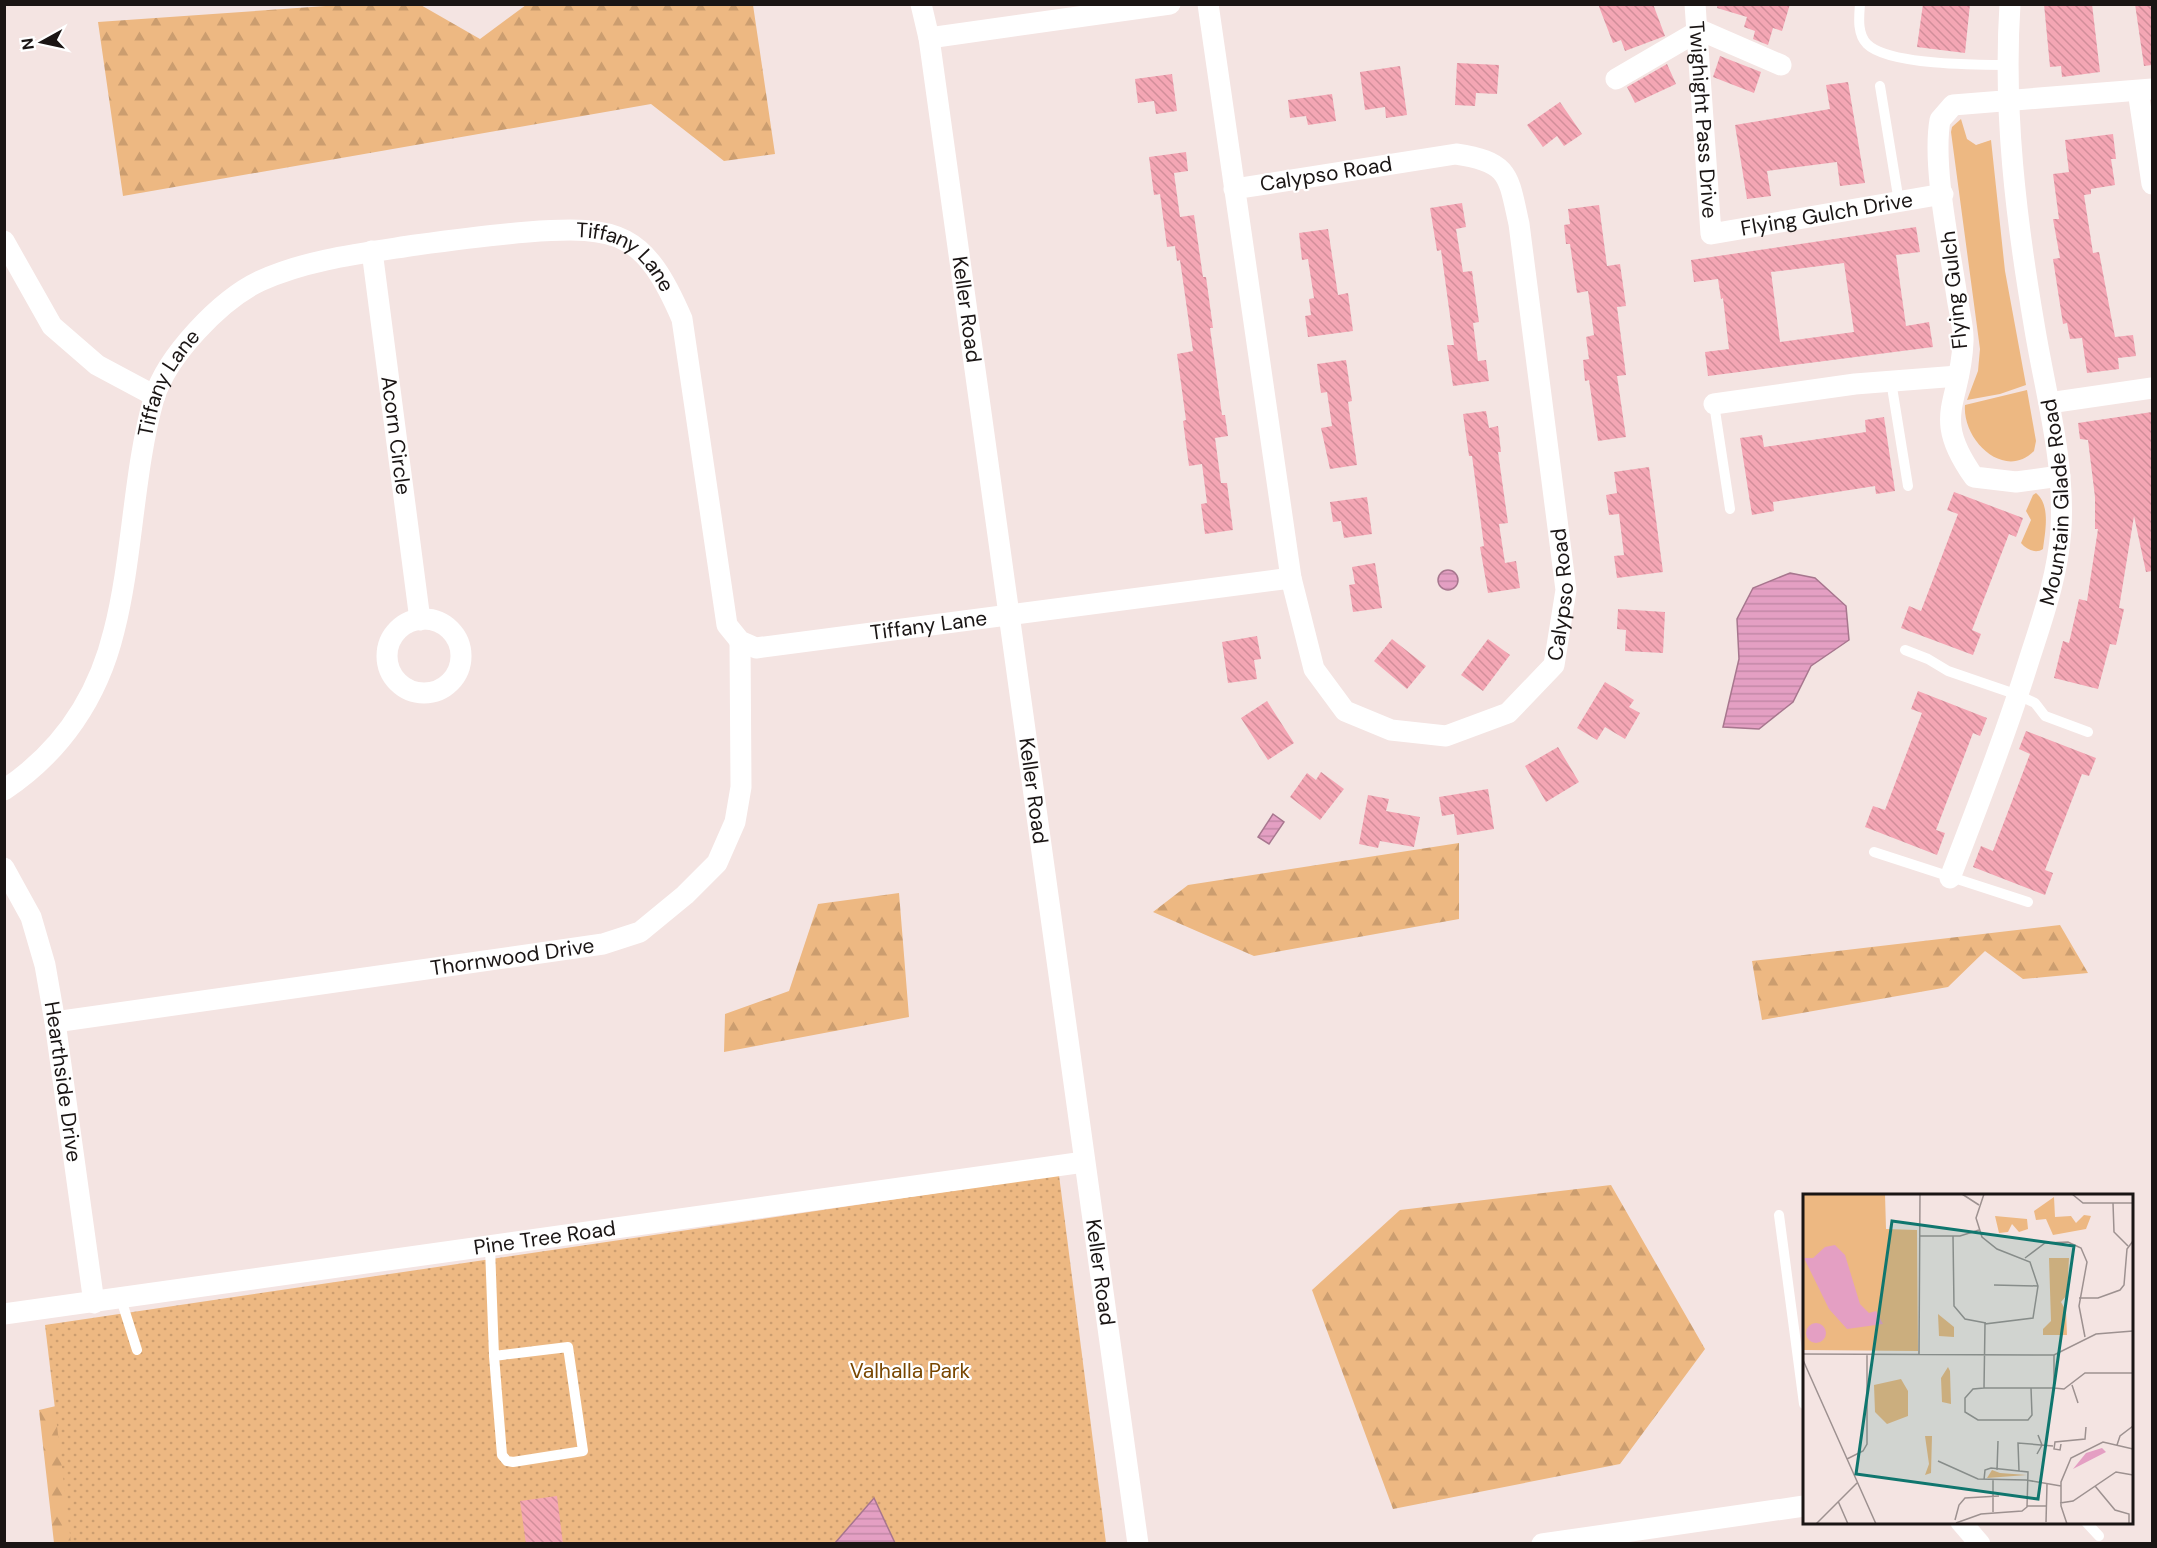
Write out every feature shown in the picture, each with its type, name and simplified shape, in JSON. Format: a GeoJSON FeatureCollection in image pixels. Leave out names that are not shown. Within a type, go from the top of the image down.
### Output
{"type":"FeatureCollection","features":[{"type":"Feature","properties":{"kind":"street","name":"Keller Road"},"geometry":{"type":"LineString","coordinates":[[921,4],[929,38],[1138,1544]]}},
{"type":"Feature","properties":{"kind":"street"},"geometry":{"type":"LineString","coordinates":[[929,38],[1170,4]]}},
{"type":"Feature","properties":{"kind":"street","name":"Calypso Road"},"geometry":{"type":"LineString","coordinates":[[1208,4],[1234,189],[1291,578],[1314,669],[1345,711],[1391,730],[1446,736],[1508,713],[1554,665],[1566,590],[1519,224],[1509,178],[1486,159],[1455,154],[1234,189]]}},
{"type":"Feature","properties":{"kind":"street","name":"Twighight Pass Drive"},"geometry":{"type":"LineString","coordinates":[[1695,4],[1711,234]]}},
{"type":"Feature","properties":{"kind":"street","name":"Mountain Glade Road"},"geometry":{"type":"LineString","coordinates":[[1950,878],[2018,695],[2054,584],[2061,529],[2060,463],[2032,311],[2008,125],[2007,65],[2010,4]]}},
{"type":"Feature","properties":{"kind":"street"},"geometry":{"type":"LineString","coordinates":[[1616,79],[1697,31],[1781,65]]}},
{"type":"Feature","properties":{"kind":"street"},"geometry":{"type":"LineString","coordinates":[[2145,90],[2152,184]]}},
{"type":"Feature","properties":{"kind":"street","name":"Flying Gulch"},"geometry":{"type":"LineString","coordinates":[[2060,476],[2016,482],[1974,477],[1960,457],[1950,429],[1951,401],[1964,341],[1943,194],[1938,130],[1946,111],[1953,105],[2145,90]]}},
{"type":"Feature","properties":{"kind":"street","name":"Flying Gulch Drive"},"geometry":{"type":"LineString","coordinates":[[1711,234],[1943,194]]}},
{"type":"Feature","properties":{"kind":"street","name":"Tiffany Lane"},"geometry":{"type":"LineString","coordinates":[[4,790],[29,773],[72,728],[87,702],[114,632],[129,531],[155,396],[184,343],[220,309],[259,282],[319,262],[372,251],[476,237],[568,230],[603,232],[624,240],[646,255],[666,283],[682,319],[727,625],[740,640],[756,648],[1291,578]]}},
{"type":"Feature","properties":{"kind":"street"},"geometry":{"type":"LineString","coordinates":[[4,241],[52,326],[96,365],[155,396]]}},
{"type":"Feature","properties":{"kind":"street","name":"Acorn Circle"},"geometry":{"type":"LineString","coordinates":[[372,251],[420,620]]}},
{"type":"Feature","properties":{"kind":"street"},"geometry":{"type":"LineString","coordinates":[[1714,404],[1891,381],[1958,376]]}},
{"type":"Feature","properties":{"kind":"street"},"geometry":{"type":"LineString","coordinates":[[2049,403],[2152,388]]}},
{"type":"Feature","properties":{"kind":"street","name":"Thornwood Drive"},"geometry":{"type":"LineString","coordinates":[[55,1022],[592,945],[640,932],[685,895],[717,863],[735,822],[741,787],[740,640]]}},
{"type":"Feature","properties":{"kind":"street","name":"Hearthside Drive"},"geometry":{"type":"LineString","coordinates":[[4,868],[31,917],[45,965],[94,1303]]}},
{"type":"Feature","properties":{"kind":"street","name":"Pine Tree Road"},"geometry":{"type":"LineString","coordinates":[[4,1314],[1084,1162]]}},
{"type":"Feature","properties":{"kind":"street"},"geometry":{"type":"LineString","coordinates":[[1542,1544],[1803,1506]]}},
{"type":"Feature","properties":{"kind":"street"},"geometry":{"type":"LineString","coordinates":[[1963,1524],[1980,1544]]}},
{"type":"Feature","properties":{"kind":"lane"},"geometry":{"type":"LineString","coordinates":[[1860,4],[1859,27],[1867,44],[1887,55],[1927,61],[2007,65]]}},
{"type":"Feature","properties":{"kind":"lane"},"geometry":{"type":"LineString","coordinates":[[1880,86],[1899,202]]}},
{"type":"Feature","properties":{"kind":"lane"},"geometry":{"type":"LineString","coordinates":[[1891,381],[1908,486]]}},
{"type":"Feature","properties":{"kind":"lane"},"geometry":{"type":"LineString","coordinates":[[1714,404],[1730,509]]}},
{"type":"Feature","properties":{"kind":"lane"},"geometry":{"type":"LineString","coordinates":[[1905,650],[1928,658],[1948,671],[2036,703],[2045,716],[2088,732]]}},
{"type":"Feature","properties":{"kind":"lane"},"geometry":{"type":"LineString","coordinates":[[1874,852],[2028,902]]}},
{"type":"Feature","properties":{"kind":"lane"},"geometry":{"type":"LineString","coordinates":[[1779,1215],[1803,1396]]}},
{"type":"Feature","properties":{"kind":"lane"},"geometry":{"type":"LineString","coordinates":[[490,1247],[494,1356],[500,1449],[507,1461],[583,1451],[568,1347],[494,1356]]}},
{"type":"Feature","properties":{"kind":"lane"},"geometry":{"type":"LineString","coordinates":[[121,1299],[137,1350]]}},
{"type":"Feature","properties":{"kind":"lane"},"geometry":{"type":"LineString","coordinates":[[2088,1524],[2099,1536]]}},
{"type":"Feature","properties":{"kind":"green space"},"geometry":{"type":"Polygon","coordinates":[[[419,4],[480,39],[526,5],[753,5],[775,154],[724,161],[651,104],[123,196],[98,22],[340,5],[419,4]]]}},
{"type":"Feature","properties":{"kind":"green space"},"geometry":{"type":"Polygon","coordinates":[[[1961,119],[1967,139],[1976,145],[1991,140],[2005,271],[2026,385],[2000,394],[1967,400],[1978,371],[1980,349],[1951,132],[1952,127],[1961,119]]]}},
{"type":"Feature","properties":{"kind":"green space"},"geometry":{"type":"Polygon","coordinates":[[[2027,390],[2036,441],[2034,451],[2022,459],[2010,461],[1998,459],[1978,443],[1970,431],[1965,405],[2027,390]]]}},
{"type":"Feature","properties":{"kind":"green space"},"geometry":{"type":"Polygon","coordinates":[[[2036,493],[2044,504],[2046,527],[2043,549],[2035,551],[2021,543],[2031,520],[2026,511],[2036,493]]]}},
{"type":"Feature","properties":{"kind":"green space"},"geometry":{"type":"Polygon","coordinates":[[[1459,843],[1459,919],[1254,956],[1153,912],[1188,885],[1459,843]]]}},
{"type":"Feature","properties":{"kind":"green space"},"geometry":{"type":"Polygon","coordinates":[[[899,893],[909,1017],[724,1052],[725,1014],[789,991],[818,904],[899,893]]]}},
{"type":"Feature","properties":{"kind":"green space"},"geometry":{"type":"Polygon","coordinates":[[[2060,925],[2088,973],[2023,979],[1985,951],[1948,987],[1762,1020],[1752,961],[2060,925]]]}},
{"type":"Feature","properties":{"kind":"green space","name":"Valhalla Park"},"geometry":{"type":"Polygon","coordinates":[[[1059,1175],[1106,1543],[71,1543],[45,1325],[1059,1175]]]}},
{"type":"Feature","properties":{"kind":"green space"},"geometry":{"type":"Polygon","coordinates":[[[1611,1185],[1705,1349],[1620,1464],[1393,1509],[1312,1290],[1400,1210],[1611,1185]]]}},
{"type":"Feature","properties":{"kind":"green space"},"geometry":{"type":"Polygon","coordinates":[[[107,1394],[162,1543],[54,1543],[39,1410],[107,1394]]]}},
{"type":"Feature","properties":{"kind":"shaded area"},"geometry":{"type":"Polygon","coordinates":[[[1448,570],[1455,573],[1458,580],[1455,587],[1448,590],[1441,587],[1438,580],[1441,573],[1448,570]]]}},
{"type":"Feature","properties":{"kind":"shaded area"},"geometry":{"type":"Polygon","coordinates":[[[1790,573],[1815,578],[1846,606],[1849,640],[1811,666],[1793,702],[1759,729],[1723,727],[1739,659],[1737,619],[1753,588],[1790,573]]]}},
{"type":"Feature","properties":{"kind":"shaded area"},"geometry":{"type":"Polygon","coordinates":[[[1273,814],[1284,822],[1269,844],[1258,837],[1273,814]]]}},
{"type":"Feature","properties":{"kind":"shaded area"},"geometry":{"type":"Polygon","coordinates":[[[874,1498],[895,1543],[835,1543],[874,1498]]]}},
{"type":"Feature","properties":{"kind":"building"},"geometry":{"type":"Polygon","coordinates":[[[1598,4],[1653,4],[1665,36],[1625,51],[1621,40],[1613,43],[1598,4]]]}},
{"type":"Feature","properties":{"kind":"building"},"geometry":{"type":"Polygon","coordinates":[[[1718,4],[1790,4],[1782,31],[1773,28],[1768,45],[1753,39],[1755,31],[1744,27],[1747,17],[1717,8],[1718,4]]]}},
{"type":"Feature","properties":{"kind":"building"},"geometry":{"type":"Polygon","coordinates":[[[1923,4],[1970,4],[1965,53],[1917,47],[1923,4]]]}},
{"type":"Feature","properties":{"kind":"building"},"geometry":{"type":"Polygon","coordinates":[[[2044,4],[2092,4],[2100,72],[2062,77],[2061,66],[2050,67],[2044,4]]]}},
{"type":"Feature","properties":{"kind":"building"},"geometry":{"type":"Polygon","coordinates":[[[2135,4],[2152,4],[2152,65],[2144,66],[2135,4]]]}},
{"type":"Feature","properties":{"kind":"building"},"geometry":{"type":"Polygon","coordinates":[[[1720,56],[1761,72],[1754,93],[1713,77],[1720,56]]]}},
{"type":"Feature","properties":{"kind":"building"},"geometry":{"type":"Polygon","coordinates":[[[1457,63],[1499,65],[1497,94],[1476,93],[1475,106],[1455,105],[1457,63]]]}},
{"type":"Feature","properties":{"kind":"building"},"geometry":{"type":"Polygon","coordinates":[[[1667,64],[1676,84],[1635,103],[1627,87],[1667,64]]]}},
{"type":"Feature","properties":{"kind":"building"},"geometry":{"type":"Polygon","coordinates":[[[1400,66],[1407,115],[1386,118],[1385,107],[1365,110],[1360,72],[1400,66]]]}},
{"type":"Feature","properties":{"kind":"building"},"geometry":{"type":"Polygon","coordinates":[[[1172,74],[1177,111],[1156,114],[1154,101],[1138,103],[1135,79],[1172,74]]]}},
{"type":"Feature","properties":{"kind":"building"},"geometry":{"type":"Polygon","coordinates":[[[1848,82],[1865,183],[1840,186],[1837,162],[1767,171],[1771,196],[1747,199],[1735,125],[1830,109],[1826,85],[1848,82]]]}},
{"type":"Feature","properties":{"kind":"building"},"geometry":{"type":"Polygon","coordinates":[[[1332,94],[1336,121],[1308,125],[1306,116],[1290,118],[1288,100],[1332,94]]]}},
{"type":"Feature","properties":{"kind":"building"},"geometry":{"type":"Polygon","coordinates":[[[1560,102],[1582,134],[1564,146],[1557,136],[1543,147],[1527,125],[1560,102]]]}},
{"type":"Feature","properties":{"kind":"building"},"geometry":{"type":"Polygon","coordinates":[[[2113,134],[2116,159],[2111,159],[2115,185],[2091,189],[2091,194],[2084,195],[2093,253],[2099,252],[2115,337],[2133,335],[2136,356],[2118,358],[2119,369],[2087,373],[2082,338],[2070,339],[2067,323],[2063,324],[2053,259],[2060,258],[2053,219],[2059,219],[2053,174],[2069,172],[2065,140],[2113,134]]]}},
{"type":"Feature","properties":{"kind":"building"},"geometry":{"type":"Polygon","coordinates":[[[1186,152],[1188,171],[1174,173],[1180,217],[1194,215],[1203,277],[1206,277],[1213,328],[1210,328],[1222,415],[1225,415],[1228,436],[1215,438],[1221,483],[1227,483],[1233,530],[1205,534],[1201,504],[1207,503],[1202,464],[1189,466],[1183,421],[1186,420],[1177,354],[1193,351],[1180,260],[1177,261],[1175,246],[1167,247],[1160,194],[1154,195],[1149,157],[1186,152]]]}},
{"type":"Feature","properties":{"kind":"building"},"geometry":{"type":"Polygon","coordinates":[[[1462,203],[1466,227],[1456,229],[1463,272],[1472,271],[1479,322],[1473,323],[1478,361],[1486,360],[1489,381],[1453,386],[1447,345],[1454,345],[1441,250],[1437,251],[1430,208],[1462,203]]]}},
{"type":"Feature","properties":{"kind":"building"},"geometry":{"type":"Polygon","coordinates":[[[1599,205],[1607,266],[1620,264],[1626,306],[1617,307],[1626,375],[1617,376],[1626,437],[1598,441],[1589,380],[1585,381],[1583,360],[1589,359],[1586,337],[1594,335],[1588,291],[1577,293],[1570,244],[1566,244],[1564,225],[1570,224],[1568,209],[1599,205]]]}},
{"type":"Feature","properties":{"kind":"building"},"geometry":{"type":"Polygon","coordinates":[[[1916,227],[1920,252],[1896,255],[1906,326],[1929,322],[1933,347],[1708,376],[1705,352],[1729,349],[1723,298],[1721,299],[1718,279],[1694,282],[1691,260],[1916,227]],[[1844,263],[1771,272],[1780,342],[1854,332],[1844,263]]]}},
{"type":"Feature","properties":{"kind":"building"},"geometry":{"type":"Polygon","coordinates":[[[1328,229],[1338,295],[1348,293],[1353,331],[1308,337],[1305,316],[1311,315],[1309,299],[1314,298],[1308,259],[1302,260],[1299,233],[1328,229]]]}},
{"type":"Feature","properties":{"kind":"building"},"geometry":{"type":"Polygon","coordinates":[[[1346,360],[1352,401],[1348,402],[1357,465],[1330,469],[1321,428],[1332,426],[1327,392],[1321,393],[1317,364],[1346,360]]]}},
{"type":"Feature","properties":{"kind":"building"},"geometry":{"type":"Polygon","coordinates":[[[1486,411],[1489,428],[1498,426],[1501,452],[1498,452],[1508,523],[1499,524],[1505,563],[1516,561],[1520,588],[1488,593],[1480,547],[1484,546],[1472,456],[1469,456],[1463,414],[1486,411]]]}},
{"type":"Feature","properties":{"kind":"building"},"geometry":{"type":"Polygon","coordinates":[[[2152,412],[2152,571],[2146,572],[2134,516],[2119,608],[2124,609],[2116,645],[2110,644],[2098,689],[2054,678],[2063,641],[2069,643],[2079,599],[2087,601],[2098,529],[2095,529],[2095,497],[2088,440],[2080,439],[2078,423],[2152,412]]]}},
{"type":"Feature","properties":{"kind":"building"},"geometry":{"type":"Polygon","coordinates":[[[1884,417],[1895,491],[1876,494],[1875,486],[1773,502],[1774,511],[1752,515],[1740,438],[1762,435],[1764,447],[1866,432],[1865,420],[1884,417]]]}},
{"type":"Feature","properties":{"kind":"building"},"geometry":{"type":"Polygon","coordinates":[[[1649,467],[1663,572],[1617,578],[1614,556],[1624,555],[1619,514],[1609,515],[1606,495],[1617,493],[1614,472],[1649,467]]]}},
{"type":"Feature","properties":{"kind":"building"},"geometry":{"type":"Polygon","coordinates":[[[1954,492],[2023,518],[2016,537],[2009,534],[1972,630],[1981,634],[1973,655],[1901,628],[1909,606],[1921,611],[1958,514],[1947,510],[1954,492]]]}},
{"type":"Feature","properties":{"kind":"building"},"geometry":{"type":"Polygon","coordinates":[[[1367,497],[1372,534],[1344,538],[1341,521],[1333,522],[1330,502],[1367,497]]]}},
{"type":"Feature","properties":{"kind":"building"},"geometry":{"type":"Polygon","coordinates":[[[1375,563],[1382,608],[1353,612],[1349,585],[1355,584],[1352,567],[1375,563]]]}},
{"type":"Feature","properties":{"kind":"building"},"geometry":{"type":"Polygon","coordinates":[[[1618,609],[1665,612],[1663,653],[1625,651],[1626,630],[1617,629],[1618,609]]]}},
{"type":"Feature","properties":{"kind":"building"},"geometry":{"type":"Polygon","coordinates":[[[1257,636],[1261,659],[1254,660],[1257,679],[1228,683],[1222,642],[1257,636]]]}},
{"type":"Feature","properties":{"kind":"building"},"geometry":{"type":"Polygon","coordinates":[[[1392,639],[1426,666],[1407,689],[1374,661],[1392,639]]]}},
{"type":"Feature","properties":{"kind":"building"},"geometry":{"type":"Polygon","coordinates":[[[1488,639],[1510,655],[1483,691],[1461,675],[1488,639]]]}},
{"type":"Feature","properties":{"kind":"building"},"geometry":{"type":"Polygon","coordinates":[[[1605,682],[1634,700],[1629,707],[1640,713],[1625,739],[1605,727],[1597,740],[1577,728],[1605,682]]]}},
{"type":"Feature","properties":{"kind":"building"},"geometry":{"type":"Polygon","coordinates":[[[1918,691],[1987,718],[1980,736],[1973,733],[1936,830],[1945,833],[1937,855],[1865,827],[1873,806],[1885,810],[1922,713],[1911,709],[1918,691]]]}},
{"type":"Feature","properties":{"kind":"building"},"geometry":{"type":"Polygon","coordinates":[[[1267,701],[1294,743],[1268,760],[1241,718],[1267,701]]]}},
{"type":"Feature","properties":{"kind":"building"},"geometry":{"type":"Polygon","coordinates":[[[2026,731],[2096,758],[2089,776],[2082,774],[2045,870],[2053,873],[2045,895],[1973,867],[1981,846],[1993,851],[2030,754],[2019,749],[2026,731]]]}},
{"type":"Feature","properties":{"kind":"building"},"geometry":{"type":"Polygon","coordinates":[[[1558,747],[1579,782],[1546,802],[1525,766],[1558,747]]]}},
{"type":"Feature","properties":{"kind":"building"},"geometry":{"type":"Polygon","coordinates":[[[1321,772],[1344,789],[1320,820],[1290,797],[1307,773],[1316,780],[1321,772]]]}},
{"type":"Feature","properties":{"kind":"building"},"geometry":{"type":"Polygon","coordinates":[[[1488,789],[1494,829],[1457,835],[1454,814],[1442,816],[1439,797],[1488,789]]]}},
{"type":"Feature","properties":{"kind":"building"},"geometry":{"type":"Polygon","coordinates":[[[1368,795],[1389,799],[1386,811],[1420,817],[1414,847],[1380,841],[1378,848],[1359,844],[1368,795]]]}},
{"type":"Feature","properties":{"kind":"building"},"geometry":{"type":"Polygon","coordinates":[[[557,1496],[563,1544],[526,1544],[520,1501],[557,1496]]]}}]}
